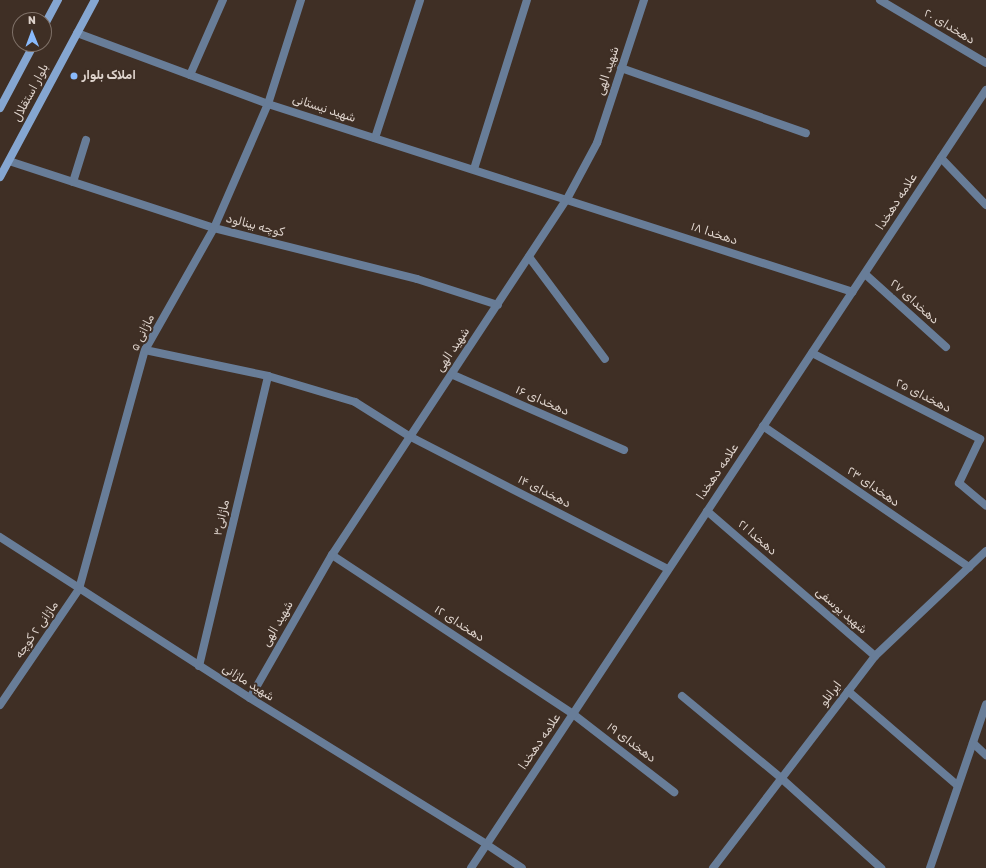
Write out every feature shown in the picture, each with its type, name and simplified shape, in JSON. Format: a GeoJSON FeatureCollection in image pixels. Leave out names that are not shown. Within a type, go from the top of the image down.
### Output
{"type":"FeatureCollection","features":[{"type":"Feature","properties":{"kind":"main road"},"geometry":{"type":"LineString","coordinates":[[52,12],[58,0]]}},
{"type":"Feature","properties":{"kind":"main road","name":"بلوار استقلال"},"geometry":{"type":"LineString","coordinates":[[0,177],[96,0]]}},
{"type":"Feature","properties":{"kind":"main road","name":"بلوار استقلال"},"geometry":{"type":"LineString","coordinates":[[0,108],[30,52]]}},
{"type":"Feature","properties":{"kind":"street"},"geometry":{"type":"LineString","coordinates":[[190,75],[223,0]]}},
{"type":"Feature","properties":{"kind":"street","name":"۵ ماژانی"},"geometry":{"type":"LineString","coordinates":[[79,589],[145,350],[214,228],[268,104],[301,0]]}},
{"type":"Feature","properties":{"kind":"street"},"geometry":{"type":"LineString","coordinates":[[375,138],[420,0]]}},
{"type":"Feature","properties":{"kind":"street"},"geometry":{"type":"LineString","coordinates":[[474,169],[526,0]]}},
{"type":"Feature","properties":{"kind":"street","name":"شهید الهی"},"geometry":{"type":"LineString","coordinates":[[250,698],[332,554],[567,199],[597,143],[644,0]]}},
{"type":"Feature","properties":{"kind":"street","name":"دهخدای ۲۰"},"geometry":{"type":"LineString","coordinates":[[880,0],[986,63]]}},
{"type":"Feature","properties":{"kind":"street","name":"شهید نیستانی"},"geometry":{"type":"LineString","coordinates":[[77,34],[268,104],[567,199]]}},
{"type":"Feature","properties":{"kind":"street"},"geometry":{"type":"LineString","coordinates":[[621,68],[806,133]]}},
{"type":"Feature","properties":{"kind":"street","name":"علامه دهخدا"},"geometry":{"type":"LineString","coordinates":[[471,868],[986,90]]}},
{"type":"Feature","properties":{"kind":"street"},"geometry":{"type":"LineString","coordinates":[[73,182],[86,140]]}},
{"type":"Feature","properties":{"kind":"street"},"geometry":{"type":"LineString","coordinates":[[941,158],[986,205]]}},
{"type":"Feature","properties":{"kind":"street","name":"کوچه بینالود"},"geometry":{"type":"LineString","coordinates":[[8,161],[214,228],[417,279],[498,305]]}},
{"type":"Feature","properties":{"kind":"street","name":"دهخدا ۱۸"},"geometry":{"type":"LineString","coordinates":[[567,199],[853,292]]}},
{"type":"Feature","properties":{"kind":"street"},"geometry":{"type":"LineString","coordinates":[[529,257],[606,359]]}},
{"type":"Feature","properties":{"kind":"street","name":"دهخدای ۲۷"},"geometry":{"type":"LineString","coordinates":[[865,274],[946,347]]}},
{"type":"Feature","properties":{"kind":"street","name":"دهخدای ۱۴"},"geometry":{"type":"LineString","coordinates":[[145,350],[268,376],[355,402],[409,436],[668,569]]}},
{"type":"Feature","properties":{"kind":"street","name":"دهخدای ۲۵"},"geometry":{"type":"LineString","coordinates":[[812,353],[983,440],[959,483],[986,506]]}},
{"type":"Feature","properties":{"kind":"street","name":"دهخدای ۱۶"},"geometry":{"type":"LineString","coordinates":[[451,374],[624,450]]}},
{"type":"Feature","properties":{"kind":"street","name":"ماژانی۳"},"geometry":{"type":"LineString","coordinates":[[199,666],[268,376]]}},
{"type":"Feature","properties":{"kind":"street","name":"دهخدای ۲۳"},"geometry":{"type":"LineString","coordinates":[[763,426],[969,567]]}},
{"type":"Feature","properties":{"kind":"street","name":"دهخدا ۲۱"},"geometry":{"type":"LineString","coordinates":[[707,511],[791,583]]}},
{"type":"Feature","properties":{"kind":"street","name":"شهید ماژانی"},"geometry":{"type":"LineString","coordinates":[[0,537],[199,666],[486,844],[522,868]]}},
{"type":"Feature","properties":{"kind":"street","name":"ایرانلو"},"geometry":{"type":"LineString","coordinates":[[713,868],[875,656],[986,551]]}},
{"type":"Feature","properties":{"kind":"street","name":"دهخدای ۱۲"},"geometry":{"type":"LineString","coordinates":[[332,554],[573,714]]}},
{"type":"Feature","properties":{"kind":"street","name":"شهید یوسفی"},"geometry":{"type":"LineString","coordinates":[[791,583],[875,656]]}},
{"type":"Feature","properties":{"kind":"street","name":"ماژانی ۲ کوچه"},"geometry":{"type":"LineString","coordinates":[[0,704],[79,589]]}},
{"type":"Feature","properties":{"kind":"street"},"geometry":{"type":"LineString","coordinates":[[848,691],[957,785]]}},
{"type":"Feature","properties":{"kind":"street"},"geometry":{"type":"LineString","coordinates":[[682,696],[781,778],[881,868]]}},
{"type":"Feature","properties":{"kind":"street"},"geometry":{"type":"LineString","coordinates":[[930,868],[957,785],[986,704]]}},
{"type":"Feature","properties":{"kind":"street","name":"دهخدای ۱۹"},"geometry":{"type":"LineString","coordinates":[[573,714],[674,792]]}},
{"type":"Feature","properties":{"kind":"street"},"geometry":{"type":"LineString","coordinates":[[973,743],[986,755]]}},
{"type":"Feature","properties":{"kind":"place","name":"املاک بلوار"},"geometry":{"type":"Point","coordinates":[74,76]}}]}
